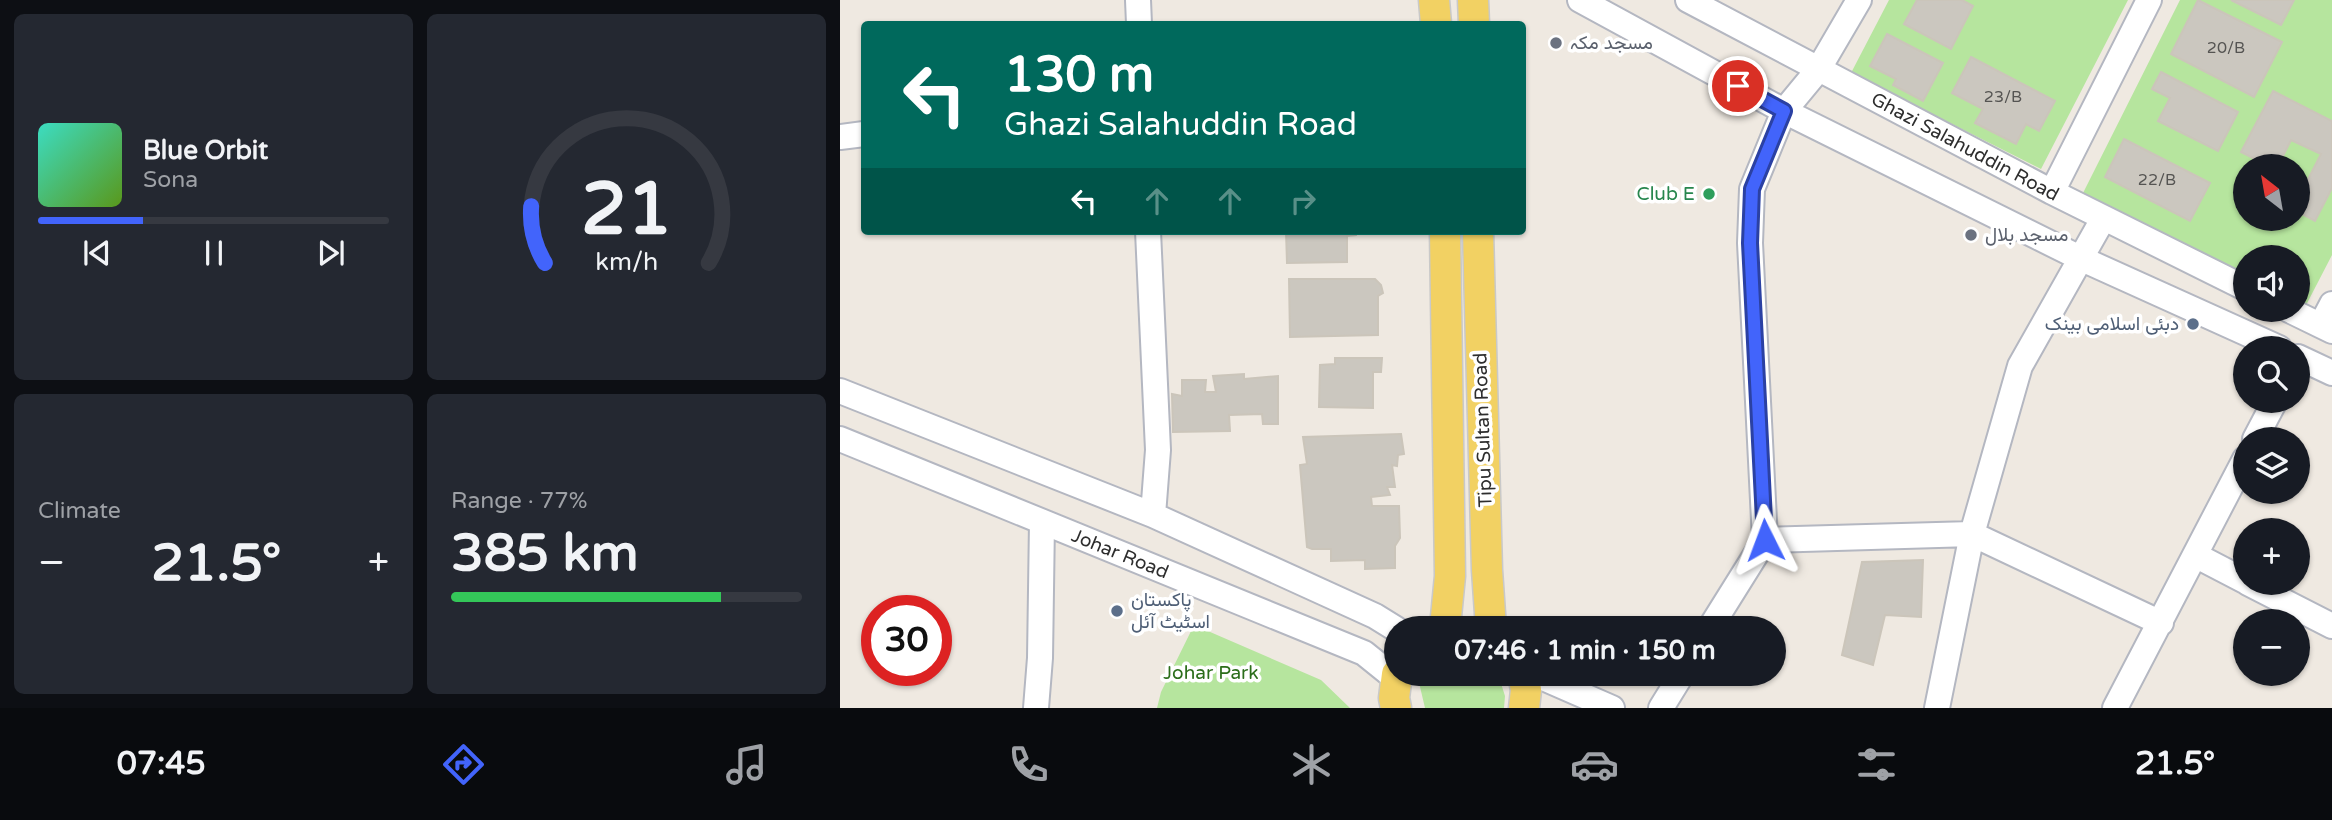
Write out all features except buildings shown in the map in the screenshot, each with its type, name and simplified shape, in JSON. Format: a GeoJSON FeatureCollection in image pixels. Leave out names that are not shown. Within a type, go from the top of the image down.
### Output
{"type":"FeatureCollection","features":[{"type":"Feature","properties":{"kind":"main road"},"geometry":{"type":"LineString","coordinates":[[1434,0],[1436,21]]}},
{"type":"Feature","properties":{"kind":"main road"},"geometry":{"type":"LineString","coordinates":[[1473,0],[1474,21]]}},
{"type":"Feature","properties":{"kind":"main road","name":"Tipu Sultan Road"},"geometry":{"type":"LineString","coordinates":[[1445,235],[1450,576],[1445,616]]}},
{"type":"Feature","properties":{"kind":"main road","name":"Tipu Sultan Road"},"geometry":{"type":"LineString","coordinates":[[1478,235],[1490,616]]}},
{"type":"Feature","properties":{"kind":"main road"},"geometry":{"type":"LineString","coordinates":[[1395,686],[1396,708]]}},
{"type":"Feature","properties":{"kind":"main road"},"geometry":{"type":"LineString","coordinates":[[1524,708],[1525,686]]}},
{"type":"Feature","properties":{"kind":"street"},"geometry":{"type":"LineString","coordinates":[[1138,0],[1139,21]]}},
{"type":"Feature","properties":{"kind":"street"},"geometry":{"type":"LineString","coordinates":[[1580,0],[1784,111],[2082,259],[2252,336]]}},
{"type":"Feature","properties":{"kind":"street","name":"Ghazi Salahuddin Road"},"geometry":{"type":"LineString","coordinates":[[1688,0],[2103,219],[2233,282]]}},
{"type":"Feature","properties":{"kind":"street"},"geometry":{"type":"LineString","coordinates":[[1718,616],[1765,540],[1750,243],[1752,189],[1784,111],[1818,70],[1859,0]]}},
{"type":"Feature","properties":{"kind":"street"},"geometry":{"type":"LineString","coordinates":[[2052,192],[2149,0]]}},
{"type":"Feature","properties":{"kind":"street"},"geometry":{"type":"LineString","coordinates":[[840,137],[861,134]]}},
{"type":"Feature","properties":{"kind":"street"},"geometry":{"type":"LineString","coordinates":[[1937,708],[1972,534],[2020,366],[2103,219]]}},
{"type":"Feature","properties":{"kind":"street"},"geometry":{"type":"LineString","coordinates":[[1148,235],[1158,450],[1153,515]]}},
{"type":"Feature","properties":{"kind":"street"},"geometry":{"type":"LineString","coordinates":[[2310,315],[2328,320]]}},
{"type":"Feature","properties":{"kind":"street"},"geometry":{"type":"LineString","coordinates":[[2310,363],[2332,373]]}},
{"type":"Feature","properties":{"kind":"street"},"geometry":{"type":"LineString","coordinates":[[840,391],[1153,515],[1384,622]]}},
{"type":"Feature","properties":{"kind":"street","name":"Johar Road"},"geometry":{"type":"LineString","coordinates":[[840,439],[1364,653],[1384,667]]}},
{"type":"Feature","properties":{"kind":"street"},"geometry":{"type":"LineString","coordinates":[[2115,708],[2233,481]]}},
{"type":"Feature","properties":{"kind":"street"},"geometry":{"type":"LineString","coordinates":[[1036,708],[1040,658],[1042,522]]}},
{"type":"Feature","properties":{"kind":"street"},"geometry":{"type":"LineString","coordinates":[[1765,540],[1972,534],[2161,623]]}},
{"type":"Feature","properties":{"kind":"street"},"geometry":{"type":"LineString","coordinates":[[2195,555],[2233,575]]}},
{"type":"Feature","properties":{"kind":"street"},"geometry":{"type":"LineString","coordinates":[[2272,595],[2332,626]]}},
{"type":"Feature","properties":{"kind":"street"},"geometry":{"type":"LineString","coordinates":[[1562,686],[1612,708]]}},
{"type":"Feature","properties":{"kind":"street"},"geometry":{"type":"LineString","coordinates":[[1661,708],[1675,686]]}},
{"type":"Feature","properties":{"kind":"green space"},"geometry":{"type":"Polygon","coordinates":[[[1889,0],[2128,0],[2041,169],[1851,73],[1889,0]]]}},
{"type":"Feature","properties":{"kind":"green space"},"geometry":{"type":"Polygon","coordinates":[[[2180,0],[2332,0],[2332,255],[2310,298],[2310,245],[2233,245],[2233,277],[2081,197],[2180,0]]]}},
{"type":"Feature","properties":{"kind":"green space","name":"Johar Park"},"geometry":{"type":"Polygon","coordinates":[[[1194,625],[1321,680],[1350,708],[1157,708],[1161,692],[1194,625]]]}},
{"type":"Feature","properties":{"kind":"green space"},"geometry":{"type":"Polygon","coordinates":[[[1420,686],[1502,686],[1505,696],[1504,708],[1425,708],[1420,686]]]}},
{"type":"Feature","properties":{"kind":"place","name":"مسجد مکہ"},"geometry":{"type":"Point","coordinates":[1556,43]}},
{"type":"Feature","properties":{"kind":"place","name":"Club E"},"geometry":{"type":"Point","coordinates":[1709,194]}},
{"type":"Feature","properties":{"kind":"place","name":"مسجد بلال"},"geometry":{"type":"Point","coordinates":[1971,235]}},
{"type":"Feature","properties":{"kind":"place","name":"دبئی اسلامی بینک"},"geometry":{"type":"Point","coordinates":[2193,324]}},
{"type":"Feature","properties":{"kind":"place","name":"پاکستان اسٹیٹ آئل"},"geometry":{"type":"Point","coordinates":[1117,611]}},
{"type":"Feature","properties":{"kind":"route"},"geometry":{"type":"LineString","coordinates":[[1738,86],[1784,111],[1752,189],[1750,243],[1765,540]]}}]}
